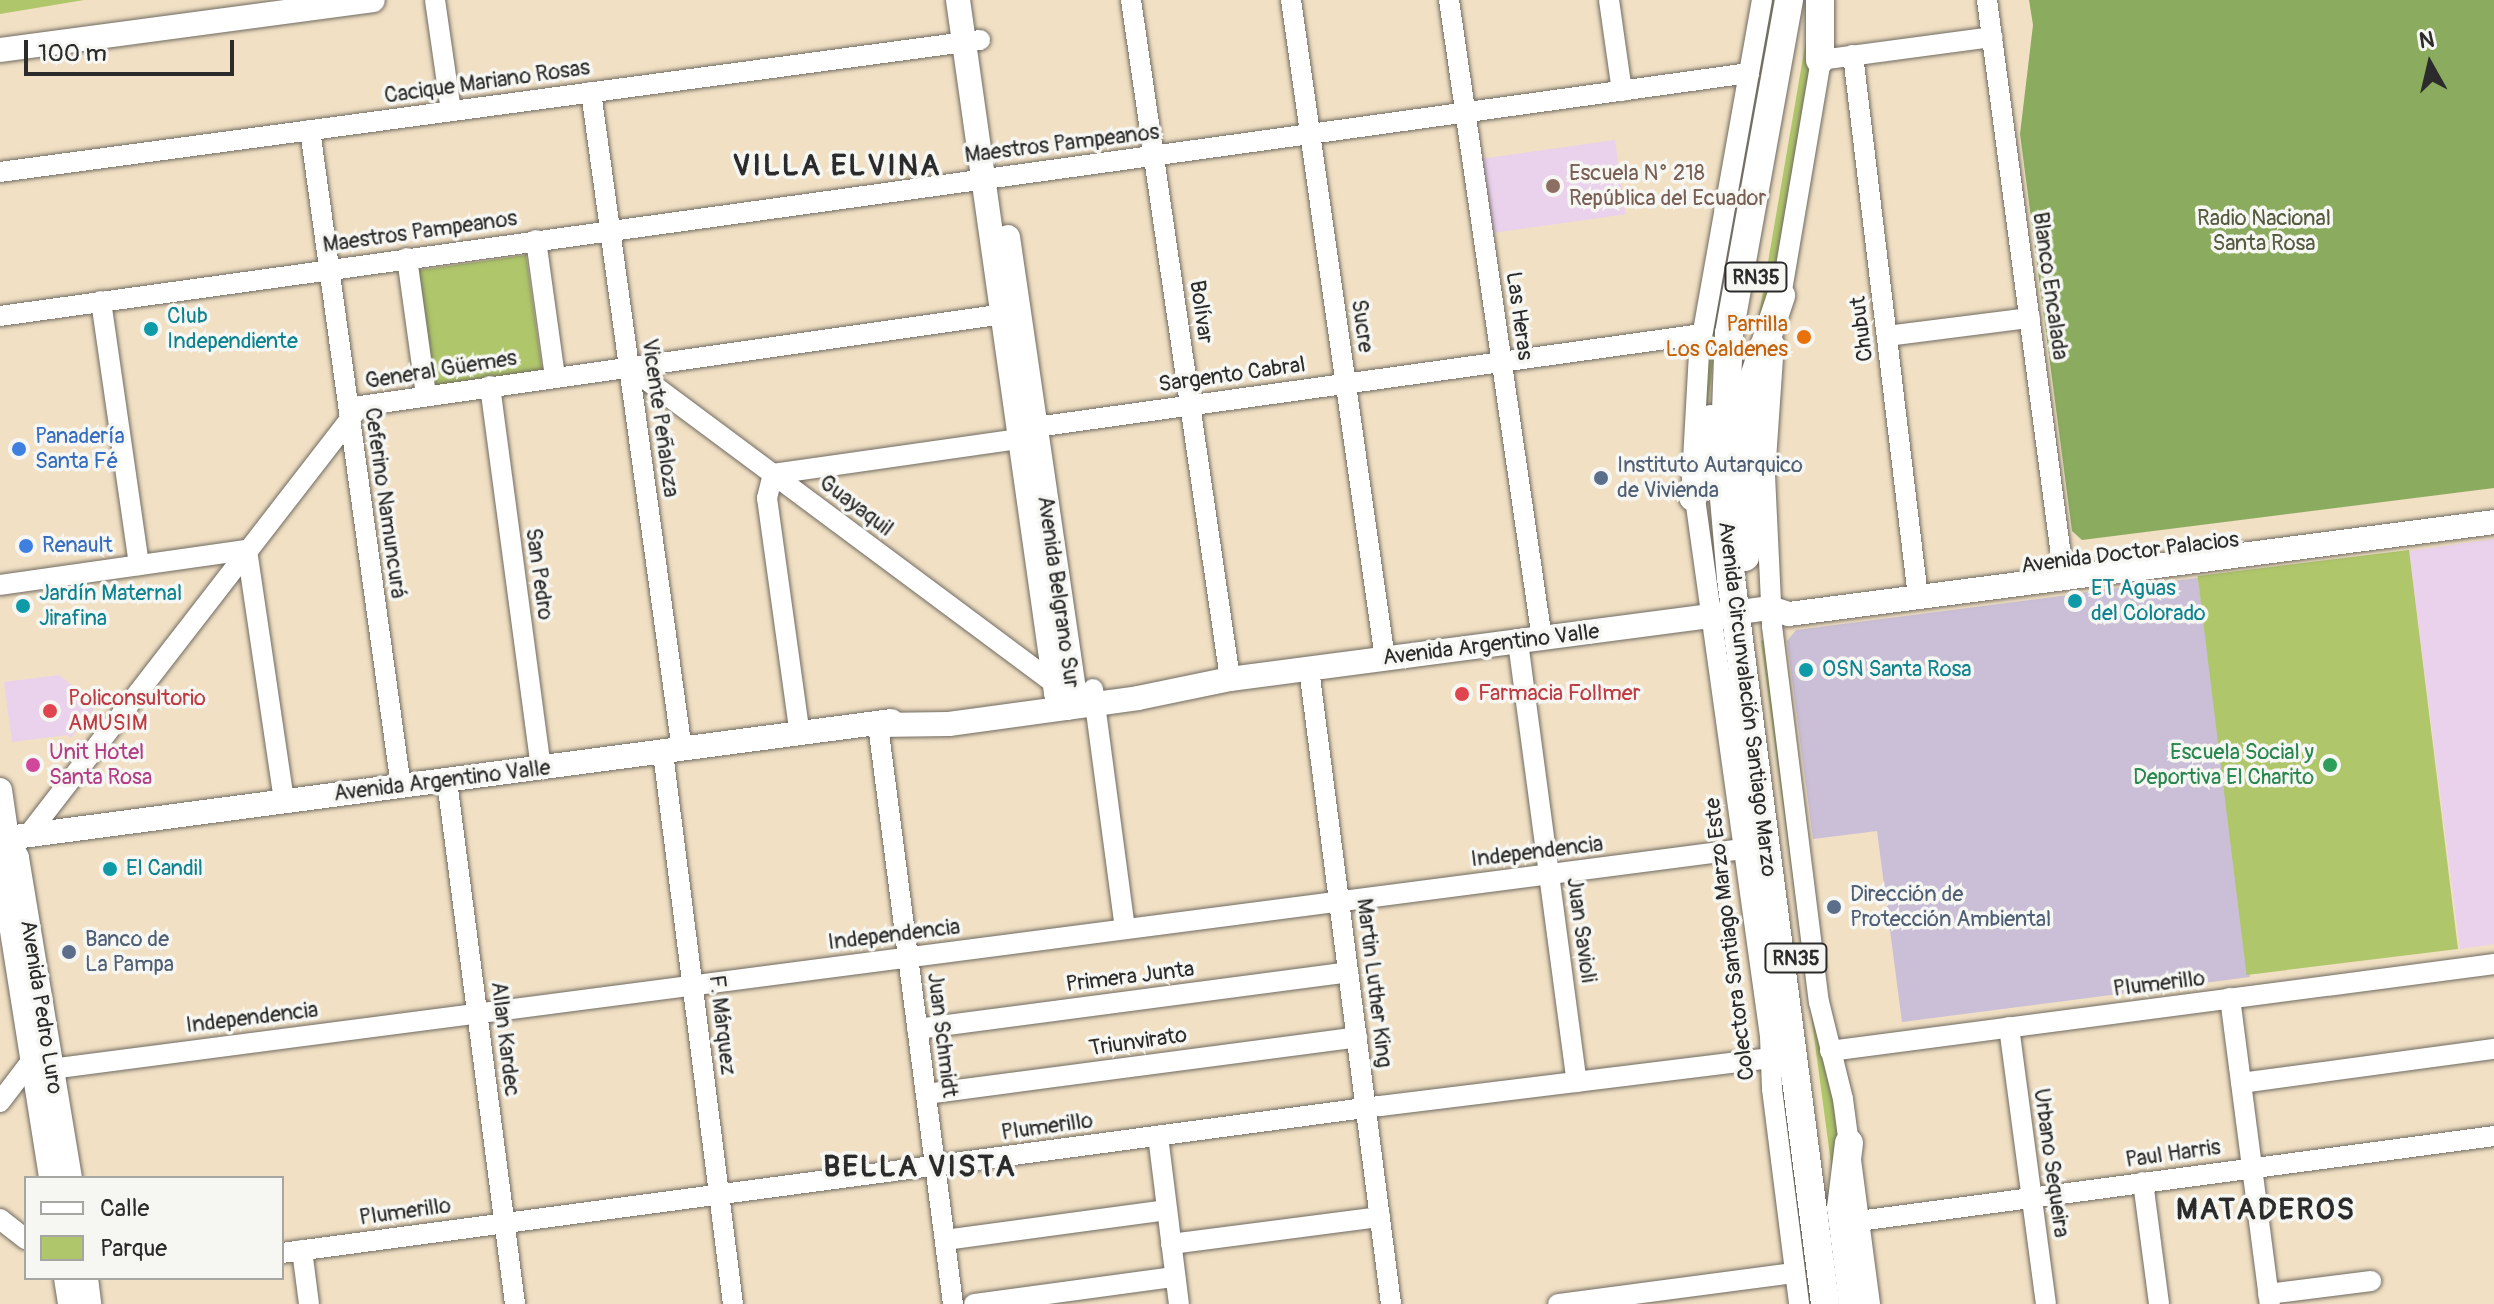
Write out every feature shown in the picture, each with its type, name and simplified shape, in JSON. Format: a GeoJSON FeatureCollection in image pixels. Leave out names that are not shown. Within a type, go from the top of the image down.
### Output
{"type":"FeatureCollection","features":[{"type":"Feature","properties":{"kind":"highway","name":"Avenida Circunvalación Santiago Marzo"},"geometry":{"type":"LineString","coordinates":[[1789,0],[1729,333],[1724,395],[1723,510],[1742,612],[1841,1304]]}},
{"type":"Feature","properties":{"kind":"highway","name":"Avenida Circunvalación Santiago Marzo"},"geometry":{"type":"LineString","coordinates":[[1806,0],[1747,338],[1740,451],[1745,557],[1742,612],[1782,1057],[1825,1304]]}},
{"type":"Feature","properties":{"kind":"highway"},"geometry":{"type":"LineString","coordinates":[[1820,0],[1820,60]]}},
{"type":"Feature","properties":{"kind":"highway"},"geometry":{"type":"LineString","coordinates":[[1693,497],[1711,417],[1727,279],[1751,207]]}},
{"type":"Feature","properties":{"kind":"highway"},"geometry":{"type":"LineString","coordinates":[[1745,557],[1753,380],[1781,296]]}},
{"type":"Feature","properties":{"kind":"highway"},"geometry":{"type":"LineString","coordinates":[[1782,1057],[1810,1273],[1809,1304]]}},
{"type":"Feature","properties":{"kind":"highway"},"geometry":{"type":"LineString","coordinates":[[1849,1143],[1841,1208],[1853,1304]]}},
{"type":"Feature","properties":{"kind":"main road"},"geometry":{"type":"LineString","coordinates":[[0,50],[373,0]]}},
{"type":"Feature","properties":{"kind":"main road","name":"Avenida Belgrano Sur"},"geometry":{"type":"LineString","coordinates":[[958,0],[972,41]]}},
{"type":"Feature","properties":{"kind":"main road","name":"Avenida Belgrano Sur"},"geometry":{"type":"LineString","coordinates":[[974,0],[972,41],[991,178],[1028,433],[1073,695]]}},
{"type":"Feature","properties":{"kind":"main road","name":"Avenida Doctor Palacios"},"geometry":{"type":"LineString","coordinates":[[1742,612],[1787,597],[1917,589],[2494,506]]}},
{"type":"Feature","properties":{"kind":"main road","name":"Avenida Doctor Palacios"},"geometry":{"type":"LineString","coordinates":[[2063,570],[2494,522]]}},
{"type":"Feature","properties":{"kind":"main road","name":"Avenida Argentino Valle"},"geometry":{"type":"LineString","coordinates":[[12,837],[878,725],[938,710],[1073,695],[1148,681],[1230,679],[1742,612]]}},
{"type":"Feature","properties":{"kind":"main road","name":"Avenida Pedro Luro"},"geometry":{"type":"LineString","coordinates":[[0,790],[12,837],[0,862],[42,1064],[70,1176]]}},
{"type":"Feature","properties":{"kind":"main road","name":"Avenida Pedro Luro"},"geometry":{"type":"LineString","coordinates":[[42,1064],[51,1176]]}},
{"type":"Feature","properties":{"kind":"main road"},"geometry":{"type":"LineString","coordinates":[[66,1280],[70,1304]]}},
{"type":"Feature","properties":{"kind":"main road"},"geometry":{"type":"LineString","coordinates":[[86,1280],[89,1304]]}},
{"type":"Feature","properties":{"kind":"street"},"geometry":{"type":"LineString","coordinates":[[435,0],[451,111]]}},
{"type":"Feature","properties":{"kind":"street","name":"Bolívar"},"geometry":{"type":"LineString","coordinates":[[1131,0],[1230,679]]}},
{"type":"Feature","properties":{"kind":"street","name":"Sucre"},"geometry":{"type":"LineString","coordinates":[[1291,0],[1385,659]]}},
{"type":"Feature","properties":{"kind":"street","name":"Las Heras"},"geometry":{"type":"LineString","coordinates":[[1449,0],[1502,362],[1530,640]]}},
{"type":"Feature","properties":{"kind":"street"},"geometry":{"type":"LineString","coordinates":[[1609,0],[1622,91]]}},
{"type":"Feature","properties":{"kind":"street","name":"Colectora Santiago Marzo Este"},"geometry":{"type":"LineString","coordinates":[[1762,0],[1702,334],[1693,436],[1693,497],[1742,612],[1819,1002],[1842,1091],[1870,1304]]}},
{"type":"Feature","properties":{"kind":"street","name":"Colectora Santiago Marzo Este"},"geometry":{"type":"LineString","coordinates":[[1799,1304],[1782,1057],[1743,849],[1742,612],[1765,475],[1770,386],[1781,296],[1831,0]]}},
{"type":"Feature","properties":{"kind":"street","name":"Blanco Encalada"},"geometry":{"type":"LineString","coordinates":[[1987,0],[2063,570]]}},
{"type":"Feature","properties":{"kind":"street"},"geometry":{"type":"LineString","coordinates":[[1820,60],[1992,37]]}},
{"type":"Feature","properties":{"kind":"street","name":"Cacique Mariano Rosas"},"geometry":{"type":"LineString","coordinates":[[0,172],[972,41]]}},
{"type":"Feature","properties":{"kind":"street","name":"Chubut"},"geometry":{"type":"LineString","coordinates":[[1853,55],[1917,589]]}},
{"type":"Feature","properties":{"kind":"street","name":"Maestros Pampeanos"},"geometry":{"type":"LineString","coordinates":[[0,316],[1749,73]]}},
{"type":"Feature","properties":{"kind":"street","name":"Vicente Peñaloza"},"geometry":{"type":"LineString","coordinates":[[591,92],[629,367],[672,751]]}},
{"type":"Feature","properties":{"kind":"street","name":"Ceferino Namuncurá"},"geometry":{"type":"LineString","coordinates":[[310,130],[401,787]]}},
{"type":"Feature","properties":{"kind":"street"},"geometry":{"type":"LineString","coordinates":[[536,240],[555,377]]}},
{"type":"Feature","properties":{"kind":"street"},"geometry":{"type":"LineString","coordinates":[[407,258],[426,395]]}},
{"type":"Feature","properties":{"kind":"street"},"geometry":{"type":"LineString","coordinates":[[101,301],[139,565]]}},
{"type":"Feature","properties":{"kind":"street","name":"General Güemes"},"geometry":{"type":"LineString","coordinates":[[12,837],[48,814],[349,415],[366,404],[1011,313]]}},
{"type":"Feature","properties":{"kind":"street"},"geometry":{"type":"LineString","coordinates":[[1887,336],[2030,318]]}},
{"type":"Feature","properties":{"kind":"street","name":"Sargento Cabral"},"geometry":{"type":"LineString","coordinates":[[773,474],[1190,405],[1702,334]]}},
{"type":"Feature","properties":{"kind":"street","name":"Guayaquil"},"geometry":{"type":"LineString","coordinates":[[629,367],[1073,695]]}},
{"type":"Feature","properties":{"kind":"street","name":"San Pedro"},"geometry":{"type":"LineString","coordinates":[[490,386],[541,769]]}},
{"type":"Feature","properties":{"kind":"street"},"geometry":{"type":"LineString","coordinates":[[773,474],[767,498],[800,735]]}},
{"type":"Feature","properties":{"kind":"street"},"geometry":{"type":"LineString","coordinates":[[0,585],[247,550],[284,802]]}},
{"type":"Feature","properties":{"kind":"street","name":"Juan Savioli"},"geometry":{"type":"LineString","coordinates":[[1530,640],[1549,874],[1577,1082]]}},
{"type":"Feature","properties":{"kind":"street","name":"Martin Luther King"},"geometry":{"type":"LineString","coordinates":[[1309,669],[1391,1304]]}},
{"type":"Feature","properties":{"kind":"street"},"geometry":{"type":"LineString","coordinates":[[1073,695],[1125,929]]}},
{"type":"Feature","properties":{"kind":"street","name":"Juan Schmidt"},"geometry":{"type":"LineString","coordinates":[[878,725],[953,1304]]}},
{"type":"Feature","properties":{"kind":"street","name":"F. Márquez"},"geometry":{"type":"LineString","coordinates":[[672,751],[693,985],[733,1304]]}},
{"type":"Feature","properties":{"kind":"street","name":"Allan Kardec"},"geometry":{"type":"LineString","coordinates":[[447,781],[515,1304]]}},
{"type":"Feature","properties":{"kind":"street","name":"Independencia"},"geometry":{"type":"LineString","coordinates":[[42,1064],[477,1013],[1743,849]]}},
{"type":"Feature","properties":{"kind":"street","name":"Plumerillo"},"geometry":{"type":"LineString","coordinates":[[1830,1051],[2494,964]]}},
{"type":"Feature","properties":{"kind":"street","name":"Primera Junta"},"geometry":{"type":"LineString","coordinates":[[917,1029],[1348,972]]}},
{"type":"Feature","properties":{"kind":"street"},"geometry":{"type":"LineString","coordinates":[[2230,998],[2269,1299],[2371,1281]]}},
{"type":"Feature","properties":{"kind":"street","name":"Urbano Sequeira"},"geometry":{"type":"LineString","coordinates":[[2009,1027],[2046,1304]]}},
{"type":"Feature","properties":{"kind":"street","name":"Triunvirato"},"geometry":{"type":"LineString","coordinates":[[926,1094],[1357,1037]]}},
{"type":"Feature","properties":{"kind":"street"},"geometry":{"type":"LineString","coordinates":[[2241,1083],[2494,1049]]}},
{"type":"Feature","properties":{"kind":"street","name":"Plumerillo"},"geometry":{"type":"LineString","coordinates":[[292,1252],[1366,1108],[1782,1057]]}},
{"type":"Feature","properties":{"kind":"street"},"geometry":{"type":"LineString","coordinates":[[0,1102],[42,1064]]}},
{"type":"Feature","properties":{"kind":"street"},"geometry":{"type":"LineString","coordinates":[[1158,1136],[1179,1304]]}},
{"type":"Feature","properties":{"kind":"street","name":"Paul Harris"},"geometry":{"type":"LineString","coordinates":[[1859,1221],[2494,1136]]}},
{"type":"Feature","properties":{"kind":"street"},"geometry":{"type":"LineString","coordinates":[[2143,1182],[2159,1304]]}},
{"type":"Feature","properties":{"kind":"street"},"geometry":{"type":"LineString","coordinates":[[945,1240],[1167,1210]]}},
{"type":"Feature","properties":{"kind":"street"},"geometry":{"type":"LineString","coordinates":[[1171,1244],[1380,1217]]}},
{"type":"Feature","properties":{"kind":"street"},"geometry":{"type":"LineString","coordinates":[[0,1219],[24,1237]]}},
{"type":"Feature","properties":{"kind":"street"},"geometry":{"type":"LineString","coordinates":[[292,1252],[309,1304]]}},
{"type":"Feature","properties":{"kind":"street"},"geometry":{"type":"LineString","coordinates":[[1558,1304],[1795,1273]]}},
{"type":"Feature","properties":{"kind":"street"},"geometry":{"type":"LineString","coordinates":[[974,1304],[1175,1277]]}},
{"type":"Feature","properties":{"kind":"shaded area","name":"Escuela N° 218 República del Ecuador"},"geometry":{"type":"Polygon","coordinates":[[[1615,140],[1625,214],[1492,233],[1481,159],[1615,140]]]}},
{"type":"Feature","properties":{"kind":"shaded area"},"geometry":{"type":"Polygon","coordinates":[[[2494,539],[2494,944],[2460,949],[2409,551],[2494,539]]]}},
{"type":"Feature","properties":{"kind":"shaded area"},"geometry":{"type":"Polygon","coordinates":[[[2198,578],[2250,977],[1902,1022],[1877,831],[1813,839],[1787,641],[1796,630],[2069,595],[2071,608],[2080,607],[2079,593],[2163,582],[2165,595],[2174,594],[2173,581],[2198,578]]]}},
{"type":"Feature","properties":{"kind":"shaded area","name":"Policonsultorio AMUSIM"},"geometry":{"type":"Polygon","coordinates":[[[59,675],[97,705],[71,738],[67,735],[12,742],[4,682],[59,675]]]}},
{"type":"Feature","properties":{"kind":"green space"},"geometry":{"type":"Polygon","coordinates":[[[0,0],[84,0],[0,14],[0,0]]]}},
{"type":"Feature","properties":{"kind":"green space"},"geometry":{"type":"Polygon","coordinates":[[[1769,0],[1780,0],[1738,230],[1724,273],[1704,437],[1703,387],[1769,0]]]}},
{"type":"Feature","properties":{"kind":"green space","name":"Radio Nacional Santa Rosa"},"geometry":{"type":"Polygon","coordinates":[[[2029,0],[2494,0],[2494,488],[2082,540],[2072,531],[2020,134],[2033,25],[2029,0]]]}},
{"type":"Feature","properties":{"kind":"green space"},"geometry":{"type":"Polygon","coordinates":[[[1812,5],[1811,66],[1774,289],[1753,350],[1812,5]]]}},
{"type":"Feature","properties":{"kind":"green space"},"geometry":{"type":"Polygon","coordinates":[[[526,255],[542,372],[434,387],[418,270],[526,255]]]}},
{"type":"Feature","properties":{"kind":"green space","name":"Escuela Social y Deportiva El Charito"},"geometry":{"type":"Polygon","coordinates":[[[2409,550],[2458,949],[2247,975],[2198,576],[2409,550]]]}},
{"type":"Feature","properties":{"kind":"green space"},"geometry":{"type":"Polygon","coordinates":[[[1765,638],[1839,1127],[1835,1193],[1761,641],[1765,638]]]}},
{"type":"Feature","properties":{"kind":"place","name":"Escuela N° 218 República del Ecuador"},"geometry":{"type":"Point","coordinates":[1553,186]}},
{"type":"Feature","properties":{"kind":"place","name":"Club Independiente"},"geometry":{"type":"Point","coordinates":[151,329]}},
{"type":"Feature","properties":{"kind":"place","name":"Parrilla Los Caldenes"},"geometry":{"type":"Point","coordinates":[1804,337]}},
{"type":"Feature","properties":{"kind":"place","name":"Panadería Santa Fé"},"geometry":{"type":"Point","coordinates":[19,449]}},
{"type":"Feature","properties":{"kind":"place","name":"Instituto Autarquico de Vivienda"},"geometry":{"type":"Point","coordinates":[1601,478]}},
{"type":"Feature","properties":{"kind":"place","name":"Renault"},"geometry":{"type":"Point","coordinates":[26,546]}},
{"type":"Feature","properties":{"kind":"place","name":"ET Aguas del Colorado"},"geometry":{"type":"Point","coordinates":[2075,601]}},
{"type":"Feature","properties":{"kind":"place","name":"Jardín Maternal Jirafina"},"geometry":{"type":"Point","coordinates":[23,606]}},
{"type":"Feature","properties":{"kind":"place","name":"OSN Santa Rosa"},"geometry":{"type":"Point","coordinates":[1806,670]}},
{"type":"Feature","properties":{"kind":"place","name":"Farmacia Follmer"},"geometry":{"type":"Point","coordinates":[1462,694]}},
{"type":"Feature","properties":{"kind":"place","name":"Policonsultorio AMUSIM"},"geometry":{"type":"Point","coordinates":[50,711]}},
{"type":"Feature","properties":{"kind":"place","name":"Unit Hotel Santa Rosa"},"geometry":{"type":"Point","coordinates":[33,765]}},
{"type":"Feature","properties":{"kind":"place","name":"Escuela Social y Deportiva El Charito"},"geometry":{"type":"Point","coordinates":[2330,765]}},
{"type":"Feature","properties":{"kind":"place","name":"El Candil"},"geometry":{"type":"Point","coordinates":[110,869]}},
{"type":"Feature","properties":{"kind":"place","name":"Dirección de Protección Ambiental"},"geometry":{"type":"Point","coordinates":[1834,907]}},
{"type":"Feature","properties":{"kind":"place","name":"Banco de La Pampa"},"geometry":{"type":"Point","coordinates":[69,952]}},
{"type":"Feature","properties":{"kind":"district","name":"VILLA ELVINA"},"geometry":{"type":"Point","coordinates":[837,166]}},
{"type":"Feature","properties":{"kind":"district","name":"BELLA VISTA"},"geometry":{"type":"Point","coordinates":[920,1167]}},
{"type":"Feature","properties":{"kind":"district","name":"MATADEROS"},"geometry":{"type":"Point","coordinates":[2266,1210]}}]}
